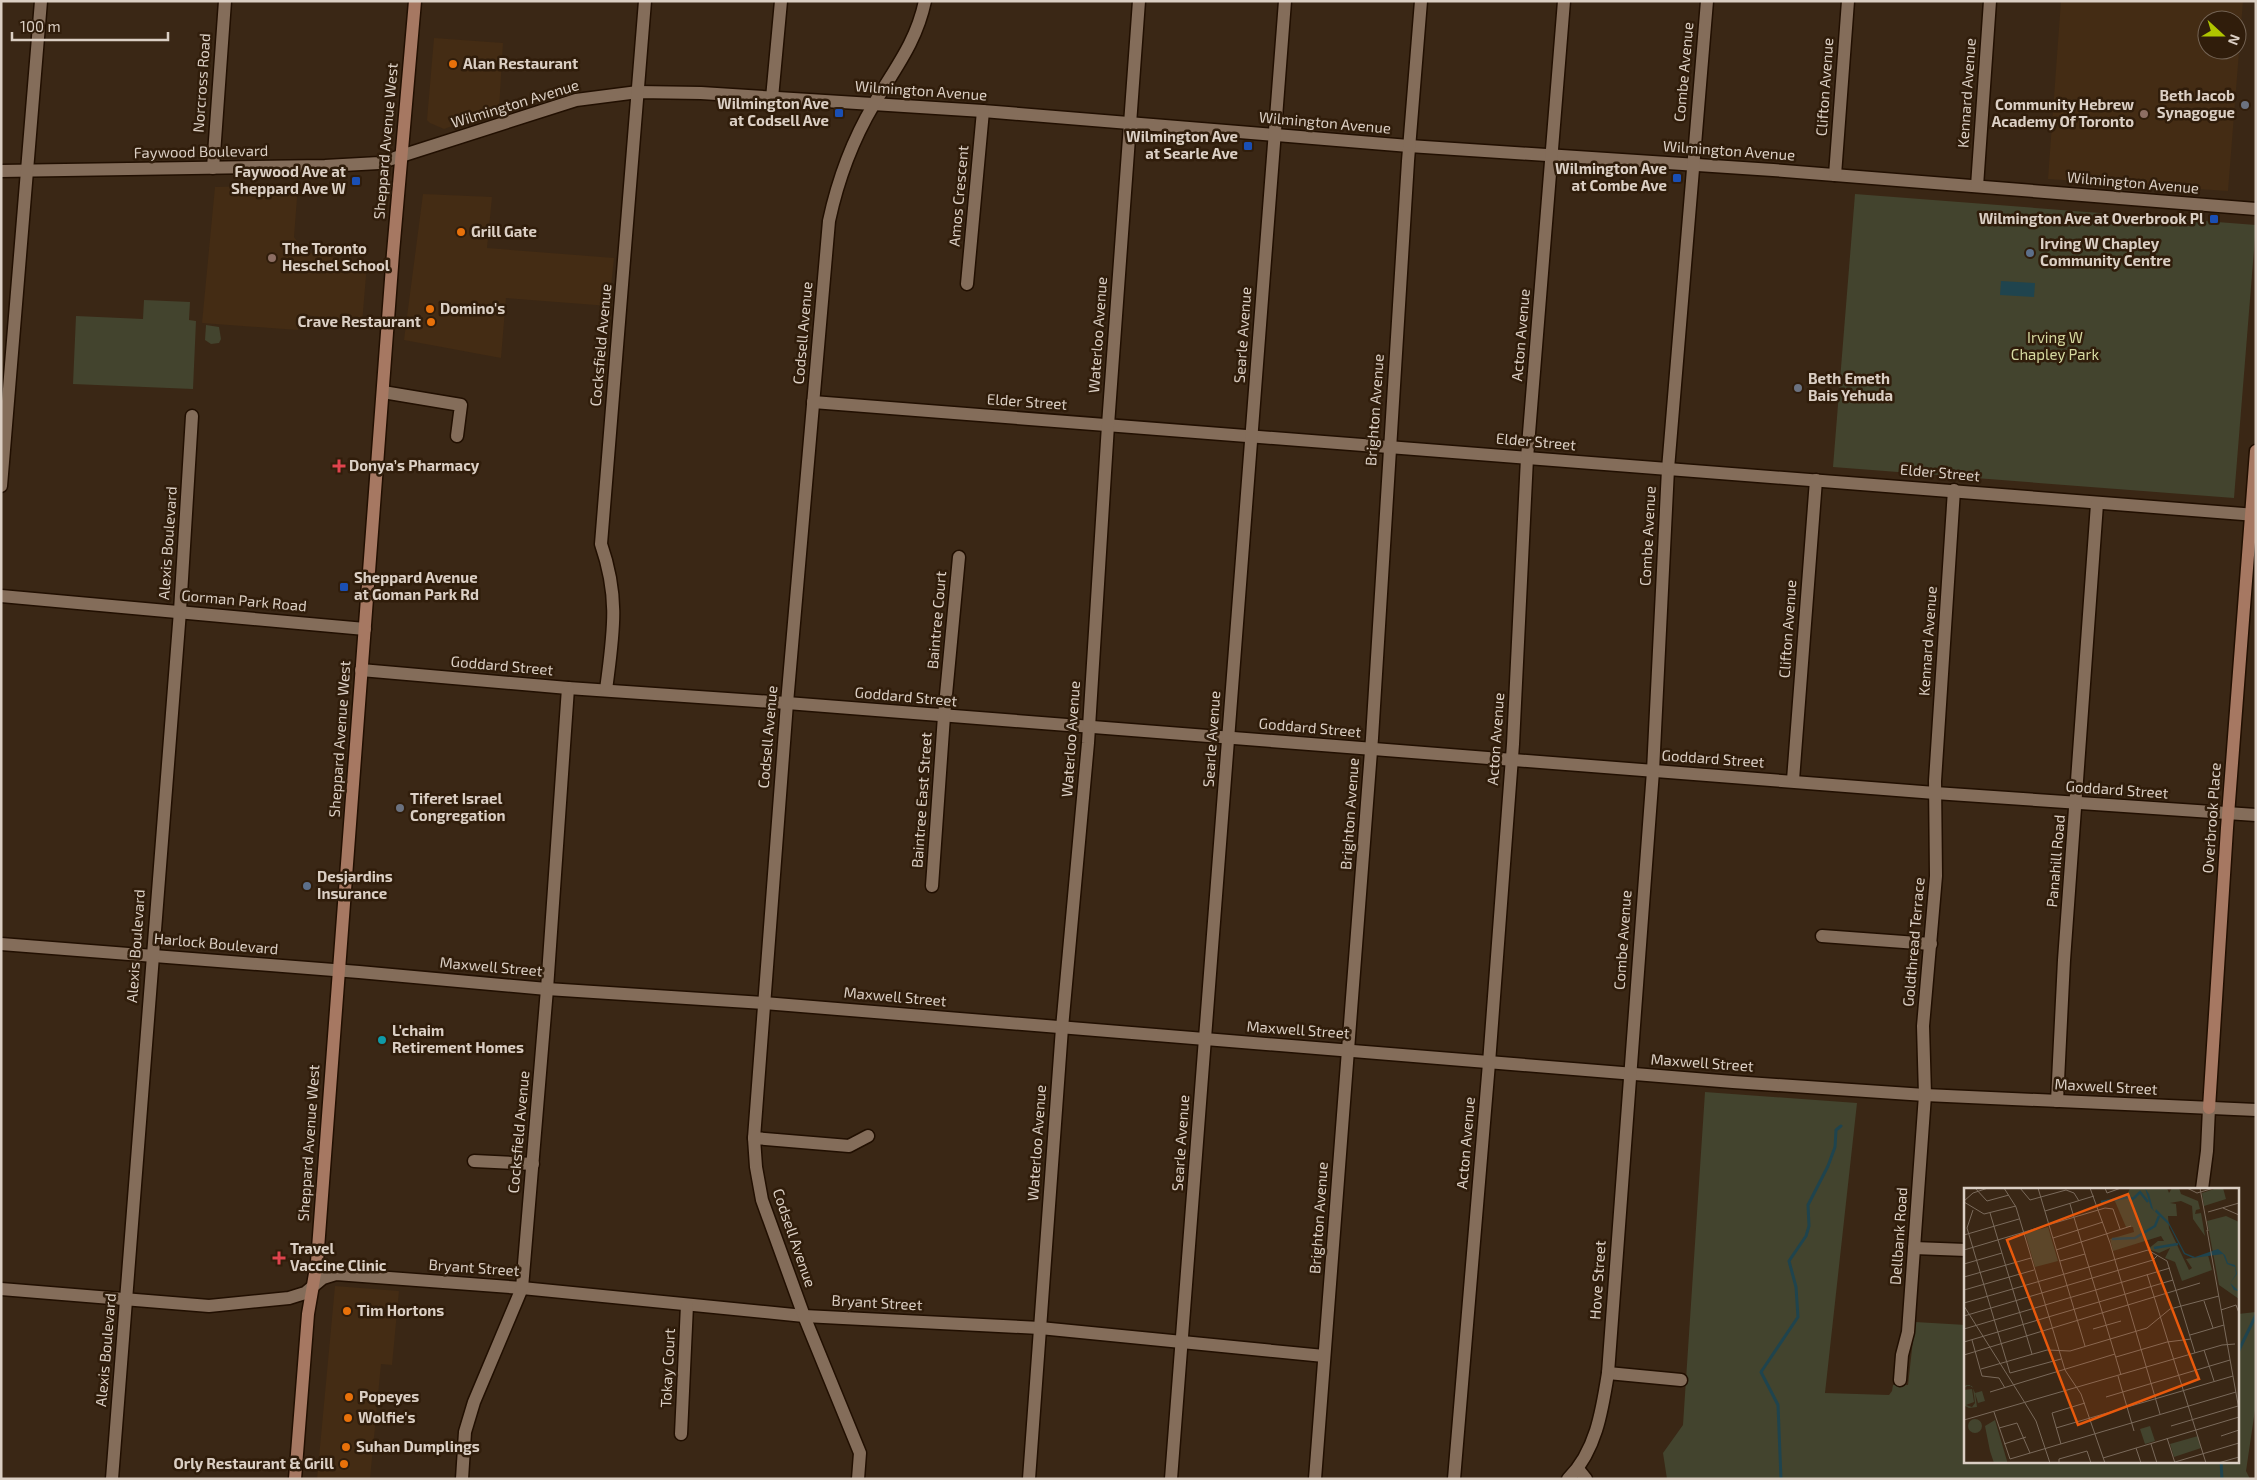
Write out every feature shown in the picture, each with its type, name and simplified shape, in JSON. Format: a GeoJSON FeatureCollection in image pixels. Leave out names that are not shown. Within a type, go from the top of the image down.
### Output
{"type":"FeatureCollection","features":[{"type":"Feature","properties":{"kind":"main road","name":"Sheppard Avenue West"},"geometry":{"type":"LineString","coordinates":[[296,1479],[308,1314],[317,1262],[361,670],[415,1]]}},
{"type":"Feature","properties":{"kind":"main road","name":"Overbrook Place"},"geometry":{"type":"LineString","coordinates":[[2209,1108],[2228,813],[2253,515],[2256,451]]}},
{"type":"Feature","properties":{"kind":"street"},"geometry":{"type":"LineString","coordinates":[[1,486],[28,170],[40,1]]}},
{"type":"Feature","properties":{"kind":"street","name":"Norcross Road"},"geometry":{"type":"LineString","coordinates":[[213,168],[225,1]]}},
{"type":"Feature","properties":{"kind":"street","name":"Cocksfield Avenue"},"geometry":{"type":"LineString","coordinates":[[606,690],[614,619],[610,572],[601,544],[645,1]]}},
{"type":"Feature","properties":{"kind":"street"},"geometry":{"type":"LineString","coordinates":[[772,98],[781,1]]}},
{"type":"Feature","properties":{"kind":"street","name":"Codsell Avenue"},"geometry":{"type":"LineString","coordinates":[[858,1479],[860,1453],[804,1316],[762,1200],[756,1168],[754,1138],[787,703],[829,221],[836,186],[847,156],[874,104],[908,52],[921,20],[925,1]]}},
{"type":"Feature","properties":{"kind":"street","name":"Waterloo Avenue"},"geometry":{"type":"LineString","coordinates":[[1029,1479],[1062,1028],[1089,727],[1108,424],[1139,1]]}},
{"type":"Feature","properties":{"kind":"street","name":"Searle Avenue"},"geometry":{"type":"LineString","coordinates":[[1171,1479],[1285,1]]}},
{"type":"Feature","properties":{"kind":"street","name":"Brighton Avenue"},"geometry":{"type":"LineString","coordinates":[[1315,1479],[1371,749],[1409,146],[1421,1]]}},
{"type":"Feature","properties":{"kind":"street","name":"Acton Avenue"},"geometry":{"type":"LineString","coordinates":[[1454,1479],[1512,760],[1527,458],[1564,1]]}},
{"type":"Feature","properties":{"kind":"street","name":"Combe Avenue"},"geometry":{"type":"LineString","coordinates":[[1629,1074],[1652,771],[1668,469],[1706,1]]}},
{"type":"Feature","properties":{"kind":"street","name":"Clifton Avenue"},"geometry":{"type":"LineString","coordinates":[[1835,175],[1848,1]]}},
{"type":"Feature","properties":{"kind":"street","name":"Kennard Avenue"},"geometry":{"type":"LineString","coordinates":[[1977,186],[1990,1]]}},
{"type":"Feature","properties":{"kind":"street","name":"Wilmington Avenue"},"geometry":{"type":"LineString","coordinates":[[401,157],[576,100],[638,92],[983,111],[1409,146],[1692,164],[2256,209]]}},
{"type":"Feature","properties":{"kind":"street","name":"Amos Crescent"},"geometry":{"type":"LineString","coordinates":[[967,284],[983,111]]}},
{"type":"Feature","properties":{"kind":"street","name":"Faywood Boulevard"},"geometry":{"type":"LineString","coordinates":[[1,171],[325,166],[379,163],[401,157]]}},
{"type":"Feature","properties":{"kind":"street"},"geometry":{"type":"LineString","coordinates":[[383,392],[461,405],[457,436]]}},
{"type":"Feature","properties":{"kind":"street","name":"Elder Street"},"geometry":{"type":"LineString","coordinates":[[814,402],[1954,490],[2097,504],[2253,515]]}},
{"type":"Feature","properties":{"kind":"street","name":"Alexis Boulevard"},"geometry":{"type":"LineString","coordinates":[[112,1479],[151,955],[180,611],[192,416]]}},
{"type":"Feature","properties":{"kind":"street","name":"Clifton Avenue"},"geometry":{"type":"LineString","coordinates":[[1793,780],[1816,480]]}},
{"type":"Feature","properties":{"kind":"street","name":"Kennard Avenue"},"geometry":{"type":"LineString","coordinates":[[1935,793],[1954,490]]}},
{"type":"Feature","properties":{"kind":"street","name":"Panahill Road"},"geometry":{"type":"LineString","coordinates":[[2057,1101],[2064,960],[2077,803],[2097,504]]}},
{"type":"Feature","properties":{"kind":"street","name":"Baintree Court"},"geometry":{"type":"LineString","coordinates":[[944,716],[959,557]]}},
{"type":"Feature","properties":{"kind":"street","name":"Gorman Park Road"},"geometry":{"type":"LineString","coordinates":[[1,596],[365,629]]}},
{"type":"Feature","properties":{"kind":"street","name":"Goddard Street"},"geometry":{"type":"LineString","coordinates":[[361,670],[568,688],[787,703],[1652,771],[1793,780],[1935,793],[2256,815]]}},
{"type":"Feature","properties":{"kind":"street","name":"Cocksfield Avenue"},"geometry":{"type":"LineString","coordinates":[[462,1479],[465,1432],[474,1402],[522,1288],[547,989],[568,688]]}},
{"type":"Feature","properties":{"kind":"street","name":"Baintree East Street"},"geometry":{"type":"LineString","coordinates":[[932,886],[944,716]]}},
{"type":"Feature","properties":{"kind":"street","name":"Goldthread Terrace"},"geometry":{"type":"LineString","coordinates":[[1925,1094],[1923,1026],[1937,852],[1935,793]]}},
{"type":"Feature","properties":{"kind":"street"},"geometry":{"type":"LineString","coordinates":[[1822,936],[1931,944]]}},
{"type":"Feature","properties":{"kind":"street","name":"Harlock Boulevard"},"geometry":{"type":"LineString","coordinates":[[1,944],[339,970]]}},
{"type":"Feature","properties":{"kind":"street","name":"Maxwell Street"},"geometry":{"type":"LineString","coordinates":[[339,970],[547,989],[764,1003],[1629,1074],[1925,1094],[2256,1110]]}},
{"type":"Feature","properties":{"kind":"street","name":"Hove Street"},"geometry":{"type":"LineString","coordinates":[[1568,1479],[1582,1474],[1602,1414],[1608,1373],[1629,1074]]}},
{"type":"Feature","properties":{"kind":"street","name":"Dellbank Road"},"geometry":{"type":"LineString","coordinates":[[1900,1380],[1902,1355],[1908,1332],[1925,1094]]}},
{"type":"Feature","properties":{"kind":"street","name":"Overbrook Place"},"geometry":{"type":"LineString","coordinates":[[2202,1188],[2207,1151],[2209,1108]]}},
{"type":"Feature","properties":{"kind":"street"},"geometry":{"type":"LineString","coordinates":[[754,1138],[849,1146],[868,1136]]}},
{"type":"Feature","properties":{"kind":"street"},"geometry":{"type":"LineString","coordinates":[[474,1160],[533,1164]]}},
{"type":"Feature","properties":{"kind":"street"},"geometry":{"type":"LineString","coordinates":[[1914,1248],[1964,1250]]}},
{"type":"Feature","properties":{"kind":"street","name":"Bryant Street"},"geometry":{"type":"LineString","coordinates":[[1,1289],[209,1306],[289,1298],[305,1293],[323,1278],[336,1274],[522,1288],[804,1316],[1040,1328],[1324,1356]]}},
{"type":"Feature","properties":{"kind":"street","name":"Tokay Court"},"geometry":{"type":"LineString","coordinates":[[681,1434],[687,1305]]}},
{"type":"Feature","properties":{"kind":"street"},"geometry":{"type":"LineString","coordinates":[[1608,1373],[1681,1380]]}},
{"type":"Feature","properties":{"kind":"shaded area","name":"Community Hebrew Academy Of Toronto"},"geometry":{"type":"Polygon","coordinates":[[[2061,1],[2243,1],[2242,10],[2197,10],[2197,60],[2238,60],[2228,191],[2048,179],[2061,1]]]}},
{"type":"Feature","properties":{"kind":"shaded area"},"geometry":{"type":"Polygon","coordinates":[[[434,38],[503,43],[499,109],[444,129],[427,120],[434,38]]]}},
{"type":"Feature","properties":{"kind":"shaded area","name":"The Toronto Heschel School"},"geometry":{"type":"Polygon","coordinates":[[[298,185],[294,237],[305,252],[367,264],[362,324],[300,314],[298,330],[202,323],[215,187],[298,185]]]}},
{"type":"Feature","properties":{"kind":"shaded area"},"geometry":{"type":"Polygon","coordinates":[[[423,194],[492,197],[487,248],[614,258],[609,306],[506,298],[501,358],[404,340],[423,194]]]}},
{"type":"Feature","properties":{"kind":"shaded area"},"geometry":{"type":"Polygon","coordinates":[[[335,1286],[399,1291],[392,1365],[381,1364],[370,1479],[317,1479],[335,1286]]]}},
{"type":"Feature","properties":{"kind":"green space","name":"Irving W Chapley Park"},"geometry":{"type":"Polygon","coordinates":[[[1855,194],[2256,225],[2234,498],[1833,467],[1855,194]]]}},
{"type":"Feature","properties":{"kind":"green space"},"geometry":{"type":"Polygon","coordinates":[[[144,300],[190,302],[189,320],[196,321],[193,389],[73,384],[76,316],[143,319],[144,300]]]}},
{"type":"Feature","properties":{"kind":"green space"},"geometry":{"type":"Polygon","coordinates":[[[206,325],[219,327],[221,339],[219,343],[211,344],[205,340],[206,325]]]}},
{"type":"Feature","properties":{"kind":"green space"},"geometry":{"type":"Polygon","coordinates":[[[1705,1092],[1857,1103],[1825,1393],[1889,1395],[1893,1385],[1908,1385],[1915,1322],[1964,1325],[1964,1462],[2240,1462],[2240,1314],[2256,1312],[2256,1403],[2246,1471],[2250,1479],[1667,1479],[1663,1453],[1683,1425],[1705,1092]]]}},
{"type":"Feature","properties":{"kind":"water"},"geometry":{"type":"Polygon","coordinates":[[[2001,281],[2035,283],[2034,297],[2000,295],[2001,281]]]}},
{"type":"Feature","properties":{"kind":"waterway"},"geometry":{"type":"LineString","coordinates":[[1781,1479],[1778,1405],[1761,1372],[1798,1317],[1796,1287],[1789,1261],[1806,1236],[1809,1226],[1808,1205],[1828,1166],[1835,1147],[1836,1130],[1841,1126]]}},
{"type":"Feature","properties":{"kind":"waterway"},"geometry":{"type":"LineString","coordinates":[[2240,1348],[2256,1315]]}},
{"type":"Feature","properties":{"kind":"waterway"},"geometry":{"type":"LineString","coordinates":[[2221,1462],[2222,1479]]}},
{"type":"Feature","properties":{"kind":"place","name":"Alan Restaurant"},"geometry":{"type":"Point","coordinates":[453,64]}},
{"type":"Feature","properties":{"kind":"place","name":"Beth Jacob Synagogue"},"geometry":{"type":"Point","coordinates":[2245,105]}},
{"type":"Feature","properties":{"kind":"place","name":"Wilmington Ave at Codsell Ave"},"geometry":{"type":"Point","coordinates":[839,113]}},
{"type":"Feature","properties":{"kind":"place","name":"Community Hebrew Academy Of Toronto"},"geometry":{"type":"Point","coordinates":[2144,114]}},
{"type":"Feature","properties":{"kind":"place","name":"Wilmington Ave at Searle Ave"},"geometry":{"type":"Point","coordinates":[1248,146]}},
{"type":"Feature","properties":{"kind":"place","name":"Wilmington Ave at Combe Ave"},"geometry":{"type":"Point","coordinates":[1677,178]}},
{"type":"Feature","properties":{"kind":"place","name":"Faywood Ave at Sheppard Ave W"},"geometry":{"type":"Point","coordinates":[356,181]}},
{"type":"Feature","properties":{"kind":"place","name":"Wilmington Ave at Overbrook Pl"},"geometry":{"type":"Point","coordinates":[2214,219]}},
{"type":"Feature","properties":{"kind":"place","name":"Grill Gate"},"geometry":{"type":"Point","coordinates":[461,232]}},
{"type":"Feature","properties":{"kind":"place","name":"Irving W Chapley Community Centre"},"geometry":{"type":"Point","coordinates":[2030,253]}},
{"type":"Feature","properties":{"kind":"place","name":"The Toronto Heschel School"},"geometry":{"type":"Point","coordinates":[272,258]}},
{"type":"Feature","properties":{"kind":"place","name":"Domino's"},"geometry":{"type":"Point","coordinates":[430,309]}},
{"type":"Feature","properties":{"kind":"place","name":"Crave Restaurant"},"geometry":{"type":"Point","coordinates":[431,322]}},
{"type":"Feature","properties":{"kind":"place","name":"Beth Emeth Bais Yehuda"},"geometry":{"type":"Point","coordinates":[1798,388]}},
{"type":"Feature","properties":{"kind":"place","name":"Donya’s Pharmacy"},"geometry":{"type":"Point","coordinates":[339,466]}},
{"type":"Feature","properties":{"kind":"place","name":"Sheppard Avenue at Goman Park Rd"},"geometry":{"type":"Point","coordinates":[344,587]}},
{"type":"Feature","properties":{"kind":"place","name":"Tiferet Israel Congregation"},"geometry":{"type":"Point","coordinates":[400,808]}},
{"type":"Feature","properties":{"kind":"place","name":"Desjardins Insurance"},"geometry":{"type":"Point","coordinates":[307,886]}},
{"type":"Feature","properties":{"kind":"place","name":"L'chaim Retirement Homes"},"geometry":{"type":"Point","coordinates":[382,1040]}},
{"type":"Feature","properties":{"kind":"place","name":"Travel Vaccine Clinic"},"geometry":{"type":"Point","coordinates":[279,1258]}},
{"type":"Feature","properties":{"kind":"place","name":"Tim Hortons"},"geometry":{"type":"Point","coordinates":[347,1311]}},
{"type":"Feature","properties":{"kind":"place","name":"Popeyes"},"geometry":{"type":"Point","coordinates":[349,1397]}},
{"type":"Feature","properties":{"kind":"place","name":"Wolfie's"},"geometry":{"type":"Point","coordinates":[348,1418]}},
{"type":"Feature","properties":{"kind":"place","name":"Suhan Dumplings"},"geometry":{"type":"Point","coordinates":[346,1447]}},
{"type":"Feature","properties":{"kind":"place","name":"Orly Restaurant & Grill"},"geometry":{"type":"Point","coordinates":[344,1464]}}]}
